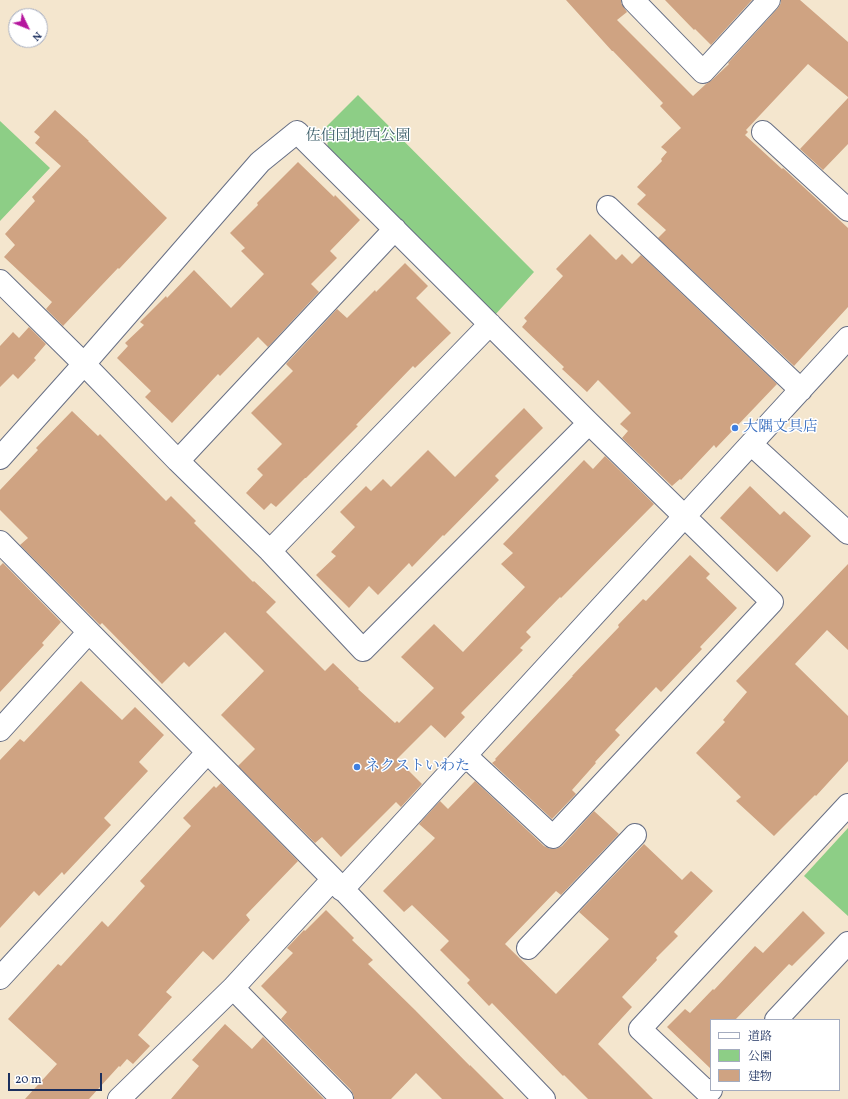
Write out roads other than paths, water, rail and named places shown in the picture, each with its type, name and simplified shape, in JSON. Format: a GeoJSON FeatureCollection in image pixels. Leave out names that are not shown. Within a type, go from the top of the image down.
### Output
{"type":"FeatureCollection","features":[{"type":"Feature","properties":{"kind":"street"},"geometry":{"type":"LineString","coordinates":[[633,0],[703,72],[769,0]]}},
{"type":"Feature","properties":{"kind":"street"},"geometry":{"type":"LineString","coordinates":[[0,458],[260,162],[297,132],[772,602],[553,837],[466,756]]}},
{"type":"Feature","properties":{"kind":"street"},"geometry":{"type":"LineString","coordinates":[[763,132],[848,210]]}},
{"type":"Feature","properties":{"kind":"street"},"geometry":{"type":"LineString","coordinates":[[608,207],[801,390]]}},
{"type":"Feature","properties":{"kind":"street"},"geometry":{"type":"LineString","coordinates":[[178,461],[395,229]]}},
{"type":"Feature","properties":{"kind":"street"},"geometry":{"type":"LineString","coordinates":[[0,281],[84,364],[178,461],[270,551],[363,650],[590,423]]}},
{"type":"Feature","properties":{"kind":"street"},"geometry":{"type":"LineString","coordinates":[[270,551],[490,324]]}},
{"type":"Feature","properties":{"kind":"street"},"geometry":{"type":"LineString","coordinates":[[125,1097],[466,756],[848,338]]}},
{"type":"Feature","properties":{"kind":"street"},"geometry":{"type":"LineString","coordinates":[[751,444],[848,533]]}},
{"type":"Feature","properties":{"kind":"street"},"geometry":{"type":"LineString","coordinates":[[0,542],[337,885],[544,1099]]}},
{"type":"Feature","properties":{"kind":"street"},"geometry":{"type":"LineString","coordinates":[[0,730],[88,633]]}},
{"type":"Feature","properties":{"kind":"street"},"geometry":{"type":"LineString","coordinates":[[0,978],[207,753]]}},
{"type":"Feature","properties":{"kind":"street"},"geometry":{"type":"LineString","coordinates":[[710,1091],[708,1093],[640,1029],[848,804]]}},
{"type":"Feature","properties":{"kind":"street"},"geometry":{"type":"LineString","coordinates":[[528,948],[635,835]]}},
{"type":"Feature","properties":{"kind":"street"},"geometry":{"type":"LineString","coordinates":[[777,1019],[848,943]]}},
{"type":"Feature","properties":{"kind":"street"},"geometry":{"type":"LineString","coordinates":[[233,988],[342,1099]]}},
{"type":"Feature","properties":{"kind":"place","name":"大隅文具店"},"geometry":{"type":"Point","coordinates":[735,428]}},
{"type":"Feature","properties":{"kind":"place","name":"ネクストいわた"},"geometry":{"type":"Point","coordinates":[357,767]}},
{"type":"Feature","properties":{"kind":"park label","name":"佐伯団地西公園"},"geometry":{"type":"Point","coordinates":[358,137]}}]}
